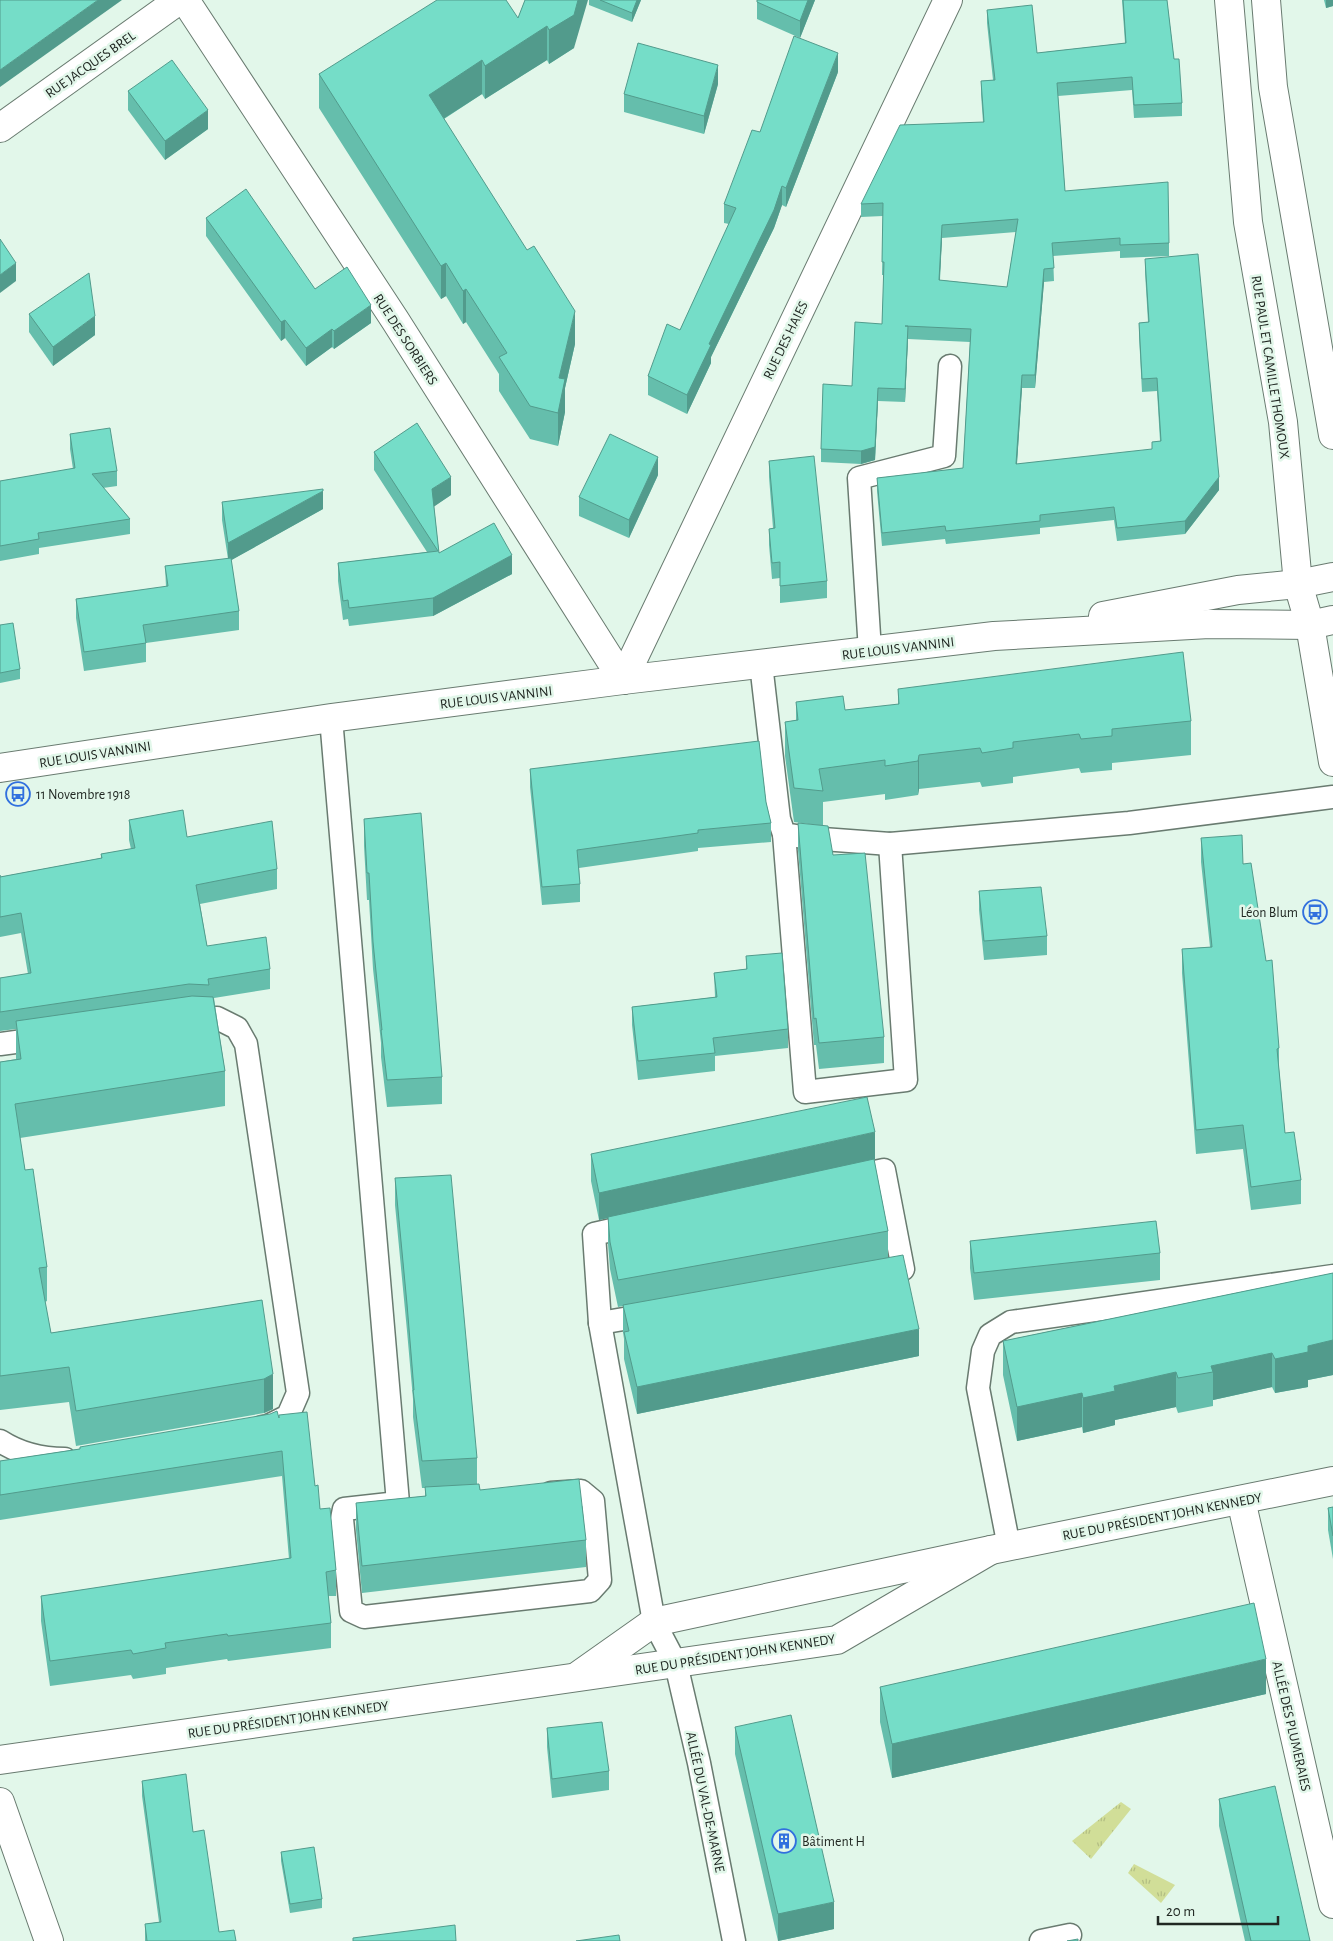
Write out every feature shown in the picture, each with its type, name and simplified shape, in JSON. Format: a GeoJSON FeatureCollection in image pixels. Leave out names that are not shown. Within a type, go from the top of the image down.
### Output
{"type":"FeatureCollection","features":[{"type":"Feature","properties":{"kind":"street","name":"RUE JACQUES BREL"},"geometry":{"type":"LineString","coordinates":[[0,128],[179,0]]}},
{"type":"Feature","properties":{"kind":"street","name":"RUE DES SORBIERS"},"geometry":{"type":"LineString","coordinates":[[185,0],[395,320],[623,680]]}},
{"type":"Feature","properties":{"kind":"street","name":"RUE DES HAIES"},"geometry":{"type":"LineString","coordinates":[[623,680],[948,0]]}},
{"type":"Feature","properties":{"kind":"street","name":"RUE PAUL ET CAMILLE THOMOUX"},"geometry":{"type":"LineString","coordinates":[[1229,0],[1248,222],[1282,422],[1298,584],[1322,623],[1333,762]]}},
{"type":"Feature","properties":{"kind":"street"},"geometry":{"type":"LineString","coordinates":[[1266,0],[1273,87],[1333,435]]}},
{"type":"Feature","properties":{"kind":"street","name":"RUE LOUIS VANNINI"},"geometry":{"type":"LineString","coordinates":[[994,636],[1238,590],[1298,584],[1333,577]]}},
{"type":"Feature","properties":{"kind":"street","name":"RUE LOUIS VANNINI"},"geometry":{"type":"LineString","coordinates":[[0,768],[331,718],[623,680],[994,636],[1209,624],[1322,623]]}},
{"type":"Feature","properties":{"kind":"street","name":"RUE DU PRÉSIDENT JOHN KENNEDY"},"geometry":{"type":"LineString","coordinates":[[576,1677],[654,1622],[1000,1548],[1333,1481]]}},
{"type":"Feature","properties":{"kind":"street","name":"ALLÉE DES PLUMERAIES"},"geometry":{"type":"LineString","coordinates":[[1241,1500],[1251,1547],[1254,1604],[1333,1904]]}},
{"type":"Feature","properties":{"kind":"street","name":"RUE DU PRÉSIDENT JOHN KENNEDY"},"geometry":{"type":"LineString","coordinates":[[0,1760],[837,1640],[1000,1548]]}},
{"type":"Feature","properties":{"kind":"street"},"geometry":{"type":"LineString","coordinates":[[0,1802],[49,1941]]}},
{"type":"Feature","properties":{"kind":"lane"},"geometry":{"type":"LineString","coordinates":[[870,651],[860,478],[944,456],[950,366]]}},
{"type":"Feature","properties":{"kind":"lane"},"geometry":{"type":"LineString","coordinates":[[761,664],[779,819],[784,834],[806,1092],[906,1080],[890,844]]}},
{"type":"Feature","properties":{"kind":"lane"},"geometry":{"type":"LineString","coordinates":[[331,718],[408,1502],[344,1509],[342,1519],[351,1611],[364,1617],[590,1591],[600,1580],[593,1501],[581,1491],[533,1494]]}},
{"type":"Feature","properties":{"kind":"lane"},"geometry":{"type":"LineString","coordinates":[[784,834],[809,838],[890,844],[1129,823],[1333,797]]}},
{"type":"Feature","properties":{"kind":"lane"},"geometry":{"type":"LineString","coordinates":[[162,1021],[191,1017],[217,1018],[238,1028],[246,1044],[298,1393],[288,1416],[268,1426],[240,1431]]}},
{"type":"Feature","properties":{"kind":"lane"},"geometry":{"type":"LineString","coordinates":[[0,1044],[67,1035]]}},
{"type":"Feature","properties":{"kind":"lane"},"geometry":{"type":"LineString","coordinates":[[826,1182],[884,1170],[903,1269],[864,1276]]}},
{"type":"Feature","properties":{"kind":"lane","name":"ALLÉE DU VAL-DE-MARNE"},"geometry":{"type":"LineString","coordinates":[[662,1219],[594,1234],[600,1324],[654,1622],[676,1664],[699,1763],[734,1941]]}},
{"type":"Feature","properties":{"kind":"lane"},"geometry":{"type":"LineString","coordinates":[[1000,1548],[978,1388],[983,1351],[990,1335],[1012,1322],[1333,1276]]}},
{"type":"Feature","properties":{"kind":"lane"},"geometry":{"type":"LineString","coordinates":[[600,1324],[678,1309]]}},
{"type":"Feature","properties":{"kind":"lane"},"geometry":{"type":"LineString","coordinates":[[0,1441],[12,1449],[44,1459],[90,1457]]}},
{"type":"Feature","properties":{"kind":"lane"},"geometry":{"type":"LineString","coordinates":[[1041,1941],[1070,1935]]}},
{"type":"Feature","properties":{"kind":"green space"},"geometry":{"type":"Polygon","coordinates":[[[1121,1802],[1131,1809],[1091,1859],[1072,1841],[1121,1802]]]}},
{"type":"Feature","properties":{"kind":"green space"},"geometry":{"type":"Polygon","coordinates":[[[1134,1864],[1175,1885],[1161,1903],[1128,1873],[1134,1864]]]}},
{"type":"Feature","properties":{"kind":"building"},"geometry":{"type":"Polygon","coordinates":[[[0,0],[98,0],[0,70],[0,0]]]}},
{"type":"Feature","properties":{"kind":"building"},"geometry":{"type":"Polygon","coordinates":[[[437,0],[506,0],[518,18],[525,0],[578,0],[574,15],[549,30],[547,26],[485,66],[482,60],[429,95],[527,250],[534,246],[575,311],[559,378],[565,379],[558,413],[530,406],[499,357],[507,353],[466,289],[463,291],[446,263],[441,266],[319,74],[437,0]]]}},
{"type":"Feature","properties":{"kind":"building"},"geometry":{"type":"Polygon","coordinates":[[[600,0],[637,0],[632,13],[600,0]]]}},
{"type":"Feature","properties":{"kind":"building"},"geometry":{"type":"Polygon","coordinates":[[[757,0],[808,0],[800,21],[757,2],[757,0]]]}},
{"type":"Feature","properties":{"kind":"building"},"geometry":{"type":"Polygon","coordinates":[[[1123,0],[1167,0],[1174,59],[1179,59],[1182,103],[1134,105],[1132,77],[1057,83],[1065,191],[1168,182],[1169,243],[1120,245],[1120,238],[1052,243],[1054,268],[1044,269],[1035,375],[1022,375],[1016,464],[1152,449],[1152,442],[1161,441],[1157,378],[1142,379],[1139,323],[1149,322],[1145,259],[1198,254],[1219,477],[1185,521],[1117,528],[1114,507],[1040,515],[1040,521],[946,531],[945,526],[882,533],[877,478],[963,468],[971,329],[908,326],[905,389],[878,388],[875,447],[861,451],[821,449],[823,384],[852,386],[855,322],[882,324],[883,203],[861,204],[900,125],[984,122],[981,81],[995,80],[987,10],[1032,5],[1037,53],[1126,43],[1123,0]],[[1018,219],[942,225],[939,280],[1007,287],[1018,219]]]}},
{"type":"Feature","properties":{"kind":"building"},"geometry":{"type":"Polygon","coordinates":[[[794,36],[838,53],[786,188],[782,186],[774,210],[709,344],[711,345],[687,395],[648,376],[667,324],[680,330],[736,208],[724,204],[752,130],[760,132],[794,36]]]}},
{"type":"Feature","properties":{"kind":"building"},"geometry":{"type":"Polygon","coordinates":[[[638,43],[718,65],[704,116],[624,94],[638,43]]]}},
{"type":"Feature","properties":{"kind":"building"},"geometry":{"type":"Polygon","coordinates":[[[172,60],[208,110],[165,141],[128,91],[172,60]]]}},
{"type":"Feature","properties":{"kind":"building"},"geometry":{"type":"Polygon","coordinates":[[[246,189],[315,289],[347,267],[371,305],[334,331],[332,329],[306,348],[285,320],[281,322],[206,218],[246,189]]]}},
{"type":"Feature","properties":{"kind":"building"},"geometry":{"type":"Polygon","coordinates":[[[0,239],[16,263],[0,275],[0,239]]]}},
{"type":"Feature","properties":{"kind":"building"},"geometry":{"type":"Polygon","coordinates":[[[89,273],[95,316],[53,347],[29,314],[89,273]]]}},
{"type":"Feature","properties":{"kind":"building"},"geometry":{"type":"Polygon","coordinates":[[[417,423],[451,477],[432,489],[439,553],[494,523],[512,555],[433,598],[349,608],[348,600],[343,601],[338,563],[438,551],[374,452],[417,423]]]}},
{"type":"Feature","properties":{"kind":"building"},"geometry":{"type":"Polygon","coordinates":[[[110,428],[117,471],[92,474],[130,519],[38,533],[39,539],[0,546],[0,481],[75,468],[70,434],[110,428]]]}},
{"type":"Feature","properties":{"kind":"building"},"geometry":{"type":"Polygon","coordinates":[[[610,434],[658,457],[629,520],[579,497],[610,434]]]}},
{"type":"Feature","properties":{"kind":"building"},"geometry":{"type":"Polygon","coordinates":[[[814,456],[827,581],[780,586],[780,562],[772,563],[769,529],[775,528],[769,461],[814,456]]]}},
{"type":"Feature","properties":{"kind":"building"},"geometry":{"type":"Polygon","coordinates":[[[323,489],[323,491],[228,543],[222,502],[323,489]]]}},
{"type":"Feature","properties":{"kind":"building"},"geometry":{"type":"Polygon","coordinates":[[[231,558],[239,611],[143,625],[146,643],[84,652],[76,599],[168,586],[165,566],[231,558]]]}},
{"type":"Feature","properties":{"kind":"building"},"geometry":{"type":"Polygon","coordinates":[[[13,623],[20,669],[0,673],[0,625],[13,623]]]}},
{"type":"Feature","properties":{"kind":"building"},"geometry":{"type":"Polygon","coordinates":[[[1183,652],[1191,721],[1112,729],[1112,736],[1081,739],[1079,734],[1013,742],[1013,748],[982,753],[980,748],[919,755],[918,761],[885,766],[885,760],[819,769],[823,791],[794,788],[785,722],[798,720],[796,702],[843,696],[845,710],[899,704],[898,689],[1183,652]]]}},
{"type":"Feature","properties":{"kind":"building"},"geometry":{"type":"Polygon","coordinates":[[[759,741],[766,802],[771,823],[698,830],[698,833],[577,850],[580,884],[542,887],[530,769],[759,741]]]}},
{"type":"Feature","properties":{"kind":"building"},"geometry":{"type":"Polygon","coordinates":[[[183,810],[187,837],[272,821],[277,869],[196,885],[207,946],[266,937],[270,969],[208,979],[209,985],[189,984],[0,1012],[0,978],[31,973],[21,913],[0,917],[0,877],[102,858],[101,854],[135,848],[129,820],[183,810]]]}},
{"type":"Feature","properties":{"kind":"building"},"geometry":{"type":"Polygon","coordinates":[[[421,813],[442,1077],[387,1080],[373,942],[364,819],[421,813]]]}},
{"type":"Feature","properties":{"kind":"building"},"geometry":{"type":"Polygon","coordinates":[[[798,823],[828,826],[833,855],[865,853],[884,1037],[819,1043],[816,1018],[814,1019],[798,823]]]}},
{"type":"Feature","properties":{"kind":"building"},"geometry":{"type":"Polygon","coordinates":[[[1242,835],[1243,864],[1251,863],[1266,961],[1272,960],[1279,1048],[1277,1049],[1285,1133],[1294,1132],[1301,1180],[1251,1187],[1243,1125],[1196,1130],[1182,949],[1212,947],[1201,838],[1242,835]]]}},
{"type":"Feature","properties":{"kind":"building"},"geometry":{"type":"Polygon","coordinates":[[[1041,887],[1047,936],[984,941],[979,891],[1041,887]]]}},
{"type":"Feature","properties":{"kind":"building"},"geometry":{"type":"Polygon","coordinates":[[[782,953],[788,1029],[713,1038],[715,1053],[638,1061],[632,1007],[717,997],[714,973],[747,969],[746,956],[782,953]]]}},
{"type":"Feature","properties":{"kind":"building"},"geometry":{"type":"Polygon","coordinates":[[[192,996],[213,997],[225,1071],[15,1104],[25,1170],[33,1169],[47,1267],[39,1268],[51,1333],[262,1300],[273,1374],[264,1379],[76,1411],[69,1367],[0,1376],[0,1062],[21,1059],[16,1021],[192,996]]]}},
{"type":"Feature","properties":{"kind":"building"},"geometry":{"type":"Polygon","coordinates":[[[867,1097],[875,1132],[599,1193],[591,1154],[867,1097]]]}},
{"type":"Feature","properties":{"kind":"building"},"geometry":{"type":"Polygon","coordinates":[[[874,1159],[888,1231],[618,1280],[610,1242],[608,1217],[874,1159]]]}},
{"type":"Feature","properties":{"kind":"building"},"geometry":{"type":"Polygon","coordinates":[[[451,1175],[477,1458],[422,1461],[413,1390],[395,1178],[451,1175]]]}},
{"type":"Feature","properties":{"kind":"building"},"geometry":{"type":"Polygon","coordinates":[[[1156,1221],[1160,1253],[974,1273],[970,1241],[1156,1221]]]}},
{"type":"Feature","properties":{"kind":"building"},"geometry":{"type":"Polygon","coordinates":[[[903,1255],[919,1329],[637,1387],[624,1332],[629,1331],[623,1305],[903,1255]]]}},
{"type":"Feature","properties":{"kind":"building"},"geometry":{"type":"Polygon","coordinates":[[[1333,1273],[1333,1340],[1308,1346],[1308,1352],[1275,1359],[1272,1353],[1211,1366],[1213,1372],[1178,1378],[1176,1372],[1114,1386],[1115,1391],[1083,1398],[1082,1393],[1017,1407],[1003,1341],[1333,1273]]]}},
{"type":"Feature","properties":{"kind":"building"},"geometry":{"type":"Polygon","coordinates":[[[277,1411],[279,1418],[279,1415],[307,1412],[315,1486],[318,1485],[320,1509],[330,1508],[336,1570],[326,1572],[331,1623],[228,1636],[227,1634],[165,1643],[166,1648],[133,1654],[131,1650],[50,1661],[41,1596],[291,1558],[282,1451],[0,1495],[0,1461],[80,1449],[80,1447],[270,1414],[277,1411]]]}},
{"type":"Feature","properties":{"kind":"building"},"geometry":{"type":"Polygon","coordinates":[[[579,1479],[586,1540],[362,1566],[356,1503],[426,1496],[425,1487],[479,1484],[480,1490],[579,1479]]]}},
{"type":"Feature","properties":{"kind":"building"},"geometry":{"type":"Polygon","coordinates":[[[1333,1507],[1333,1536],[1328,1508],[1333,1507]]]}},
{"type":"Feature","properties":{"kind":"building"},"geometry":{"type":"Polygon","coordinates":[[[1254,1603],[1266,1659],[892,1744],[880,1687],[1254,1603]]]}},
{"type":"Feature","properties":{"kind":"building","name":"Bâtiment H"},"geometry":{"type":"Polygon","coordinates":[[[791,1715],[834,1902],[778,1914],[735,1727],[791,1715]]]}},
{"type":"Feature","properties":{"kind":"building"},"geometry":{"type":"Polygon","coordinates":[[[602,1722],[609,1771],[552,1779],[547,1728],[602,1722]]]}},
{"type":"Feature","properties":{"kind":"building"},"geometry":{"type":"Polygon","coordinates":[[[186,1774],[193,1832],[204,1830],[219,1932],[234,1930],[236,1941],[147,1941],[145,1924],[161,1922],[142,1781],[186,1774]]]}},
{"type":"Feature","properties":{"kind":"building"},"geometry":{"type":"Polygon","coordinates":[[[1275,1786],[1310,1941],[1251,1941],[1219,1799],[1275,1786]]]}},
{"type":"Feature","properties":{"kind":"building"},"geometry":{"type":"Polygon","coordinates":[[[314,1847],[322,1899],[290,1904],[281,1852],[314,1847]]]}},
{"type":"Feature","properties":{"kind":"building"},"geometry":{"type":"Polygon","coordinates":[[[455,1925],[456,1941],[353,1941],[353,1938],[455,1925]]]}},
{"type":"Feature","properties":{"kind":"building"},"geometry":{"type":"Polygon","coordinates":[[[619,1935],[620,1941],[576,1941],[619,1935]]]}},
{"type":"Feature","properties":{"kind":"place","name":"11 Novembre 1918"},"geometry":{"type":"Point","coordinates":[18,794]}},
{"type":"Feature","properties":{"kind":"place","name":"Léon Blum"},"geometry":{"type":"Point","coordinates":[1315,912]}},
{"type":"Feature","properties":{"kind":"place","name":"Bâtiment H"},"geometry":{"type":"Point","coordinates":[784,1841]}}]}
